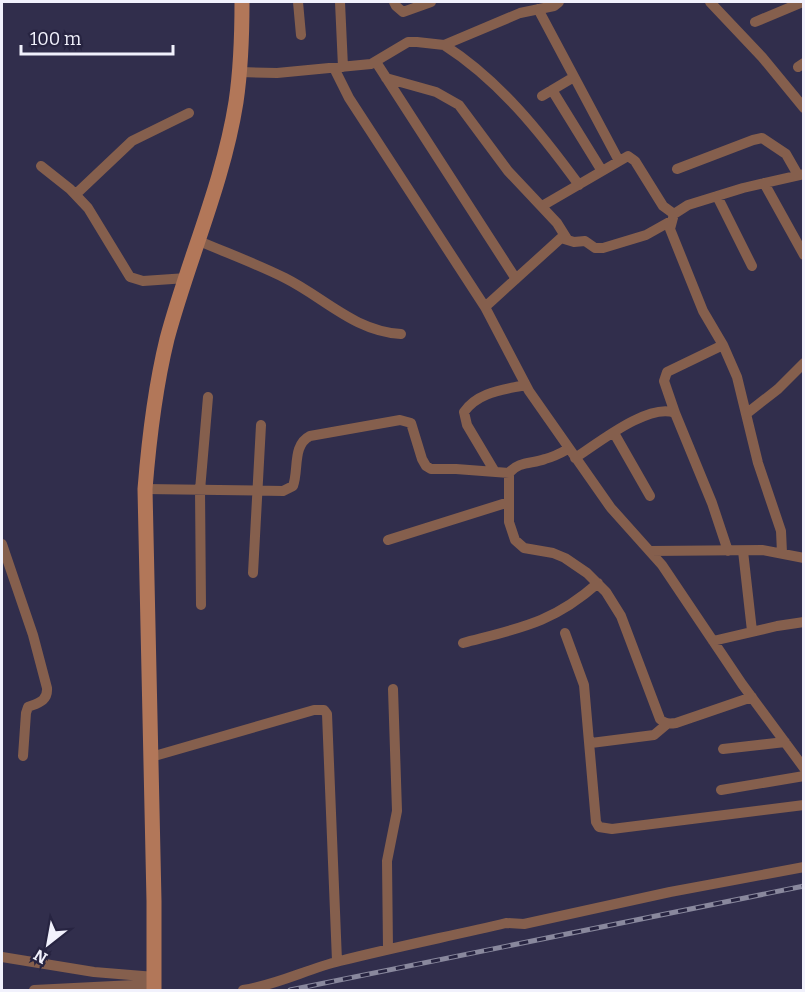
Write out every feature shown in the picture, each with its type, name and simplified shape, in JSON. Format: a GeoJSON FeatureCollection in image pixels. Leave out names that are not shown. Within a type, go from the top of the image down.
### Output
{"type":"FeatureCollection","features":[{"type":"Feature","properties":{"kind":"main road"},"geometry":{"type":"LineString","coordinates":[[154,984],[145,489],[154,411],[167,339],[199,242],[229,139],[240,72],[242,2]]}},
{"type":"Feature","properties":{"kind":"street"},"geometry":{"type":"LineString","coordinates":[[298,2],[301,35]]}},
{"type":"Feature","properties":{"kind":"street"},"geometry":{"type":"LineString","coordinates":[[340,2],[338,67],[349,98],[485,307],[525,385],[611,508],[650,551],[804,768]]}},
{"type":"Feature","properties":{"kind":"street"},"geometry":{"type":"LineString","coordinates":[[394,2],[403,12],[431,2]]}},
{"type":"Feature","properties":{"kind":"street"},"geometry":{"type":"LineString","coordinates":[[240,72],[277,73],[376,62],[408,42],[444,45],[520,13],[554,6],[559,2]]}},
{"type":"Feature","properties":{"kind":"street"},"geometry":{"type":"LineString","coordinates":[[710,2],[762,57],[804,108]]}},
{"type":"Feature","properties":{"kind":"street"},"geometry":{"type":"LineString","coordinates":[[755,22],[803,2]]}},
{"type":"Feature","properties":{"kind":"street"},"geometry":{"type":"LineString","coordinates":[[538,9],[619,161]]}},
{"type":"Feature","properties":{"kind":"street"},"geometry":{"type":"LineString","coordinates":[[444,45],[476,67],[532,124],[579,185]]}},
{"type":"Feature","properties":{"kind":"street"},"geometry":{"type":"LineString","coordinates":[[376,62],[516,279]]}},
{"type":"Feature","properties":{"kind":"street"},"geometry":{"type":"LineString","coordinates":[[574,77],[547,93],[602,171]]}},
{"type":"Feature","properties":{"kind":"street"},"geometry":{"type":"LineString","coordinates":[[386,78],[436,92],[459,105],[508,171],[562,229],[567,239]]}},
{"type":"Feature","properties":{"kind":"street"},"geometry":{"type":"LineString","coordinates":[[76,194],[132,141],[189,113]]}},
{"type":"Feature","properties":{"kind":"street"},"geometry":{"type":"LineString","coordinates":[[485,307],[561,238],[574,242],[585,241],[595,248],[603,248],[646,235],[688,205],[801,174],[786,154],[762,138],[677,170]]}},
{"type":"Feature","properties":{"kind":"street"},"geometry":{"type":"LineString","coordinates":[[542,206],[628,156],[635,161],[672,218],[670,229],[703,311],[723,345],[737,377],[758,463],[781,531],[782,553]]}},
{"type":"Feature","properties":{"kind":"street"},"geometry":{"type":"LineString","coordinates":[[41,166],[76,194],[88,208],[130,277],[143,281],[187,278]]}},
{"type":"Feature","properties":{"kind":"street"},"geometry":{"type":"LineString","coordinates":[[764,183],[804,255]]}},
{"type":"Feature","properties":{"kind":"street"},"geometry":{"type":"LineString","coordinates":[[717,196],[752,266]]}},
{"type":"Feature","properties":{"kind":"street"},"geometry":{"type":"LineString","coordinates":[[199,242],[284,278],[365,327],[384,333],[401,334]]}},
{"type":"Feature","properties":{"kind":"street"},"geometry":{"type":"LineString","coordinates":[[723,345],[667,372],[664,381],[716,513],[728,551]]}},
{"type":"Feature","properties":{"kind":"street"},"geometry":{"type":"LineString","coordinates":[[746,414],[778,389],[804,363]]}},
{"type":"Feature","properties":{"kind":"street"},"geometry":{"type":"LineString","coordinates":[[495,472],[467,425],[464,412],[473,402],[488,394],[525,385]]}},
{"type":"Feature","properties":{"kind":"street"},"geometry":{"type":"LineString","coordinates":[[201,605],[200,490],[208,397]]}},
{"type":"Feature","properties":{"kind":"street"},"geometry":{"type":"LineString","coordinates":[[667,724],[660,719],[621,616],[611,598],[598,583],[564,558],[519,545],[511,533],[509,473],[522,464],[572,453],[614,433],[638,418],[668,411],[675,413]]}},
{"type":"Feature","properties":{"kind":"street"},"geometry":{"type":"LineString","coordinates":[[145,489],[282,491],[292,486],[296,479],[298,450],[304,439],[400,420],[411,423],[422,459],[430,469],[509,473]]}},
{"type":"Feature","properties":{"kind":"street"},"geometry":{"type":"LineString","coordinates":[[253,573],[261,425]]}},
{"type":"Feature","properties":{"kind":"street"},"geometry":{"type":"LineString","coordinates":[[614,433],[650,496]]}},
{"type":"Feature","properties":{"kind":"street"},"geometry":{"type":"LineString","coordinates":[[388,540],[509,502]]}},
{"type":"Feature","properties":{"kind":"street"},"geometry":{"type":"LineString","coordinates":[[2,544],[33,635],[48,694],[45,699],[28,707],[23,756]]}},
{"type":"Feature","properties":{"kind":"street"},"geometry":{"type":"LineString","coordinates":[[743,550],[752,631]]}},
{"type":"Feature","properties":{"kind":"street"},"geometry":{"type":"LineString","coordinates":[[650,551],[762,550],[804,558]]}},
{"type":"Feature","properties":{"kind":"street"},"geometry":{"type":"LineString","coordinates":[[463,642],[538,623],[565,609],[598,583]]}},
{"type":"Feature","properties":{"kind":"street"},"geometry":{"type":"LineString","coordinates":[[713,640],[804,622]]}},
{"type":"Feature","properties":{"kind":"street"},"geometry":{"type":"LineString","coordinates":[[565,633],[584,685],[591,743],[596,822],[599,827],[605,829],[804,805]]}},
{"type":"Feature","properties":{"kind":"street"},"geometry":{"type":"LineString","coordinates":[[388,949],[387,861],[397,811],[393,689]]}},
{"type":"Feature","properties":{"kind":"street"},"geometry":{"type":"LineString","coordinates":[[591,743],[654,735],[667,724],[752,697]]}},
{"type":"Feature","properties":{"kind":"street"},"geometry":{"type":"LineString","coordinates":[[151,757],[314,710],[324,710],[327,714],[337,962]]}},
{"type":"Feature","properties":{"kind":"street"},"geometry":{"type":"LineString","coordinates":[[723,749],[784,742]]}},
{"type":"Feature","properties":{"kind":"street"},"geometry":{"type":"LineString","coordinates":[[721,790],[804,776]]}},
{"type":"Feature","properties":{"kind":"street"},"geometry":{"type":"LineString","coordinates":[[243,990],[272,984],[337,962],[388,949],[506,923],[524,924],[670,892],[804,867]]}},
{"type":"Feature","properties":{"kind":"street"},"geometry":{"type":"LineString","coordinates":[[2,957],[154,984]]}},
{"type":"Feature","properties":{"kind":"street"},"geometry":{"type":"LineString","coordinates":[[34,990],[154,984]]}},
{"type":"Feature","properties":{"kind":"railway"},"geometry":{"type":"LineString","coordinates":[[290,990],[804,886]]}}]}
